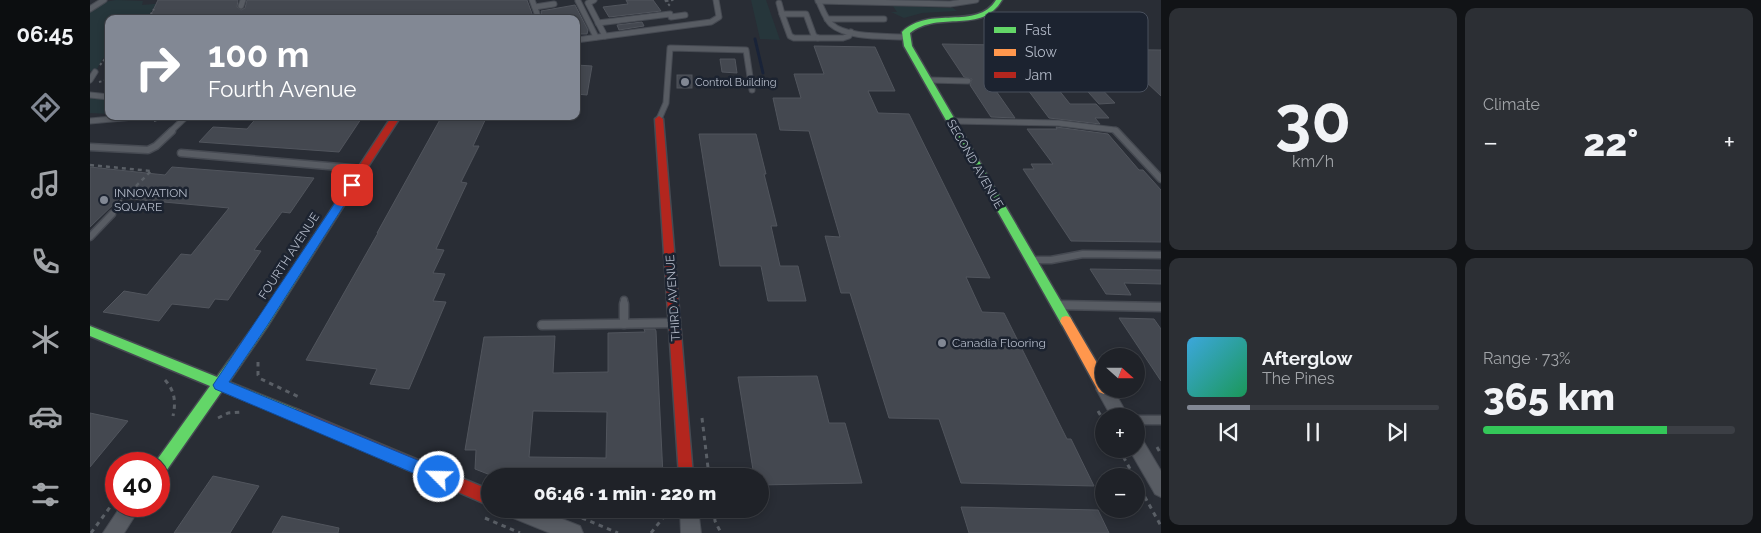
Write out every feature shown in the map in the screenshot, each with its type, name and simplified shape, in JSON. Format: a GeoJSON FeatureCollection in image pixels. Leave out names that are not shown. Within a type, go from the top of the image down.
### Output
{"type":"FeatureCollection","features":[{"type":"Feature","properties":{"kind":"street"},"geometry":{"type":"LineString","coordinates":[[987,12],[995,8],[1000,0]]}},
{"type":"Feature","properties":{"kind":"street"},"geometry":{"type":"LineString","coordinates":[[904,37],[910,24],[920,19],[984,14]]}},
{"type":"Feature","properties":{"kind":"street","name":"SECOND AVENUE"},"geometry":{"type":"LineString","coordinates":[[904,37],[1095,372]]}},
{"type":"Feature","properties":{"kind":"street","name":"THIRD AVENUE"},"geometry":{"type":"LineString","coordinates":[[659,119],[685,468]]}},
{"type":"Feature","properties":{"kind":"street","name":"FOURTH AVENUE"},"geometry":{"type":"LineString","coordinates":[[170,454],[263,323],[394,120]]}},
{"type":"Feature","properties":{"kind":"street"},"geometry":{"type":"LineString","coordinates":[[90,331],[481,494]]}},
{"type":"Feature","properties":{"kind":"street"},"geometry":{"type":"LineString","coordinates":[[1144,458],[1161,488]]}},
{"type":"Feature","properties":{"kind":"street"},"geometry":{"type":"LineString","coordinates":[[113,533],[124,517]]}},
{"type":"Feature","properties":{"kind":"street"},"geometry":{"type":"LineString","coordinates":[[550,518],[574,524]]}},
{"type":"Feature","properties":{"kind":"street"},"geometry":{"type":"LineString","coordinates":[[689,518],[690,533]]}},
{"type":"Feature","properties":{"kind":"lane"},"geometry":{"type":"LineString","coordinates":[[90,9],[104,0]]}},
{"type":"Feature","properties":{"kind":"lane"},"geometry":{"type":"LineString","coordinates":[[241,6],[243,0]]}},
{"type":"Feature","properties":{"kind":"lane"},"geometry":{"type":"LineString","coordinates":[[532,0],[538,15]]}},
{"type":"Feature","properties":{"kind":"lane"},"geometry":{"type":"LineString","coordinates":[[594,0],[588,3],[605,36]]}},
{"type":"Feature","properties":{"kind":"lane"},"geometry":{"type":"LineString","coordinates":[[580,39],[711,22],[717,19],[719,15],[716,0]]}},
{"type":"Feature","properties":{"kind":"lane"},"geometry":{"type":"LineString","coordinates":[[904,37],[851,32],[836,28],[828,19],[818,0],[950,4],[977,2],[976,0]]}},
{"type":"Feature","properties":{"kind":"lane"},"geometry":{"type":"LineString","coordinates":[[578,1],[596,37]]}},
{"type":"Feature","properties":{"kind":"lane"},"geometry":{"type":"LineString","coordinates":[[779,3],[790,36],[843,38],[849,36],[851,32]]}},
{"type":"Feature","properties":{"kind":"lane"},"geometry":{"type":"LineString","coordinates":[[535,7],[554,4]]}},
{"type":"Feature","properties":{"kind":"lane"},"geometry":{"type":"LineString","coordinates":[[782,14],[806,14],[814,36],[818,38]]}},
{"type":"Feature","properties":{"kind":"lane"},"geometry":{"type":"LineString","coordinates":[[598,23],[685,15]]}},
{"type":"Feature","properties":{"kind":"lane"},"geometry":{"type":"LineString","coordinates":[[828,19],[884,19]]}},
{"type":"Feature","properties":{"kind":"lane"},"geometry":{"type":"LineString","coordinates":[[659,119],[661,110],[666,103],[670,48],[746,50],[752,90]]}},
{"type":"Feature","properties":{"kind":"lane"},"geometry":{"type":"LineString","coordinates":[[90,80],[95,72]]}},
{"type":"Feature","properties":{"kind":"lane"},"geometry":{"type":"LineString","coordinates":[[927,80],[968,81]]}},
{"type":"Feature","properties":{"kind":"lane"},"geometry":{"type":"LineString","coordinates":[[90,95],[105,97]]}},
{"type":"Feature","properties":{"kind":"lane"},"geometry":{"type":"LineString","coordinates":[[90,121],[105,120]]}},
{"type":"Feature","properties":{"kind":"lane"},"geometry":{"type":"LineString","coordinates":[[90,147],[148,150],[156,146],[183,120]]}},
{"type":"Feature","properties":{"kind":"lane"},"geometry":{"type":"LineString","coordinates":[[951,121],[1058,122],[1115,130],[1161,179]]}},
{"type":"Feature","properties":{"kind":"lane"},"geometry":{"type":"LineString","coordinates":[[181,153],[363,169]]}},
{"type":"Feature","properties":{"kind":"lane"},"geometry":{"type":"LineString","coordinates":[[90,237],[112,214]]}},
{"type":"Feature","properties":{"kind":"lane"},"geometry":{"type":"LineString","coordinates":[[1031,260],[1051,260],[1082,254],[1161,256]]}},
{"type":"Feature","properties":{"kind":"lane"},"geometry":{"type":"LineString","coordinates":[[624,300],[624,324]]}},
{"type":"Feature","properties":{"kind":"lane"},"geometry":{"type":"LineString","coordinates":[[1056,305],[1161,307]]}},
{"type":"Feature","properties":{"kind":"lane"},"geometry":{"type":"LineString","coordinates":[[542,325],[674,323]]}},
{"type":"Feature","properties":{"kind":"lane"},"geometry":{"type":"LineString","coordinates":[[1145,420],[1161,420]]}},
{"type":"Feature","properties":{"kind":"path"},"geometry":{"type":"LineString","coordinates":[[666,1],[674,0]]}},
{"type":"Feature","properties":{"kind":"path"},"geometry":{"type":"LineString","coordinates":[[150,15],[154,9]]}},
{"type":"Feature","properties":{"kind":"path"},"geometry":{"type":"LineString","coordinates":[[90,165],[151,171],[119,203]]}},
{"type":"Feature","properties":{"kind":"path"},"geometry":{"type":"LineString","coordinates":[[259,358],[258,375],[261,379],[308,401]]}},
{"type":"Feature","properties":{"kind":"path"},"geometry":{"type":"LineString","coordinates":[[164,380],[172,386],[176,395],[174,412]]}},
{"type":"Feature","properties":{"kind":"path"},"geometry":{"type":"LineString","coordinates":[[214,421],[228,413],[243,413]]}},
{"type":"Feature","properties":{"kind":"path"},"geometry":{"type":"LineString","coordinates":[[1145,497],[1161,526]]}},
{"type":"Feature","properties":{"kind":"path"},"geometry":{"type":"LineString","coordinates":[[92,533],[105,515]]}},
{"type":"Feature","properties":{"kind":"path"},"geometry":{"type":"LineString","coordinates":[[486,518],[520,533]]}},
{"type":"Feature","properties":{"kind":"path"},"geometry":{"type":"LineString","coordinates":[[651,533],[664,518]]}},
{"type":"Feature","properties":{"kind":"path"},"geometry":{"type":"LineString","coordinates":[[715,518],[721,533]]}},
{"type":"Feature","properties":{"kind":"path"},"geometry":{"type":"LineString","coordinates":[[574,524],[618,533]]}},
{"type":"Feature","properties":{"kind":"shaded area"},"geometry":{"type":"Polygon","coordinates":[[[116,0],[143,1],[142,5],[199,0],[156,5],[149,15],[105,15],[105,57],[97,69],[99,70],[90,71],[90,10],[104,2],[116,0]]]}},
{"type":"Feature","properties":{"kind":"shaded area"},"geometry":{"type":"Polygon","coordinates":[[[751,0],[766,0],[780,40],[760,39],[751,0]]]}},
{"type":"Feature","properties":{"kind":"shaded area"},"geometry":{"type":"Polygon","coordinates":[[[893,6],[953,8],[957,11],[922,13],[904,18],[891,12],[897,12],[893,6]]]}},
{"type":"Feature","properties":{"kind":"shaded area"},"geometry":{"type":"Polygon","coordinates":[[[90,97],[105,99],[105,114],[90,113],[90,97]]]}},
{"type":"Feature","properties":{"kind":"building"},"geometry":{"type":"Polygon","coordinates":[[[158,0],[238,0],[237,7],[241,10],[245,8],[247,0],[527,0],[533,15],[245,15],[151,15],[158,0]]]}},
{"type":"Feature","properties":{"kind":"building"},"geometry":{"type":"Polygon","coordinates":[[[626,0],[653,0],[661,11],[609,17],[603,7],[628,4],[626,0]]]}},
{"type":"Feature","properties":{"kind":"building"},"geometry":{"type":"Polygon","coordinates":[[[575,5],[588,30],[587,34],[580,34],[580,15],[542,15],[541,11],[575,5]]]}},
{"type":"Feature","properties":{"kind":"building"},"geometry":{"type":"Polygon","coordinates":[[[642,22],[644,26],[619,30],[617,25],[642,22]]]}},
{"type":"Feature","properties":{"kind":"building"},"geometry":{"type":"Polygon","coordinates":[[[942,44],[984,45],[984,92],[997,92],[1015,118],[991,117],[970,85],[972,79],[964,77],[942,44]]]}},
{"type":"Feature","properties":{"kind":"building"},"geometry":{"type":"Polygon","coordinates":[[[814,46],[875,47],[895,91],[868,91],[878,113],[909,114],[990,278],[966,277],[982,312],[1004,313],[1067,439],[1071,439],[1094,486],[961,483],[939,419],[889,418],[850,293],[841,293],[825,236],[840,237],[809,131],[780,130],[773,98],[801,98],[794,74],[824,74],[814,46]]]}},
{"type":"Feature","properties":{"kind":"building"},"geometry":{"type":"Polygon","coordinates":[[[1148,50],[1161,50],[1161,96],[1148,84],[1148,50]]]}},
{"type":"Feature","properties":{"kind":"building"},"geometry":{"type":"Polygon","coordinates":[[[720,59],[735,59],[737,73],[722,72],[720,59]]]}},
{"type":"Feature","properties":{"kind":"building"},"geometry":{"type":"Polygon","coordinates":[[[580,65],[592,66],[587,95],[580,94],[580,65]]]}},
{"type":"Feature","properties":{"kind":"building","name":"Control Building"},"geometry":{"type":"Polygon","coordinates":[[[677,75],[692,75],[692,88],[677,88],[677,75]]]}},
{"type":"Feature","properties":{"kind":"building"},"geometry":{"type":"Polygon","coordinates":[[[1030,92],[1060,92],[1070,104],[1096,104],[1109,118],[1095,118],[1100,124],[1049,118],[1030,92]]]}},
{"type":"Feature","properties":{"kind":"building"},"geometry":{"type":"Polygon","coordinates":[[[1088,92],[1104,92],[1115,103],[1099,104],[1088,92]]]}},
{"type":"Feature","properties":{"kind":"building"},"geometry":{"type":"Polygon","coordinates":[[[255,120],[360,120],[339,152],[199,142],[213,127],[247,129],[255,120]]]}},
{"type":"Feature","properties":{"kind":"building"},"geometry":{"type":"Polygon","coordinates":[[[440,120],[485,120],[473,146],[479,146],[461,182],[467,183],[436,249],[444,250],[433,273],[445,274],[433,301],[446,302],[409,389],[370,384],[377,369],[306,360],[440,120]]]}},
{"type":"Feature","properties":{"kind":"building"},"geometry":{"type":"Polygon","coordinates":[[[1056,127],[1108,134],[1139,170],[1143,170],[1161,190],[1161,242],[1071,241],[1023,169],[1034,169],[1031,164],[1053,164],[1027,129],[1057,129],[1056,127]]]}},
{"type":"Feature","properties":{"kind":"building"},"geometry":{"type":"Polygon","coordinates":[[[699,134],[756,134],[777,226],[771,226],[780,266],[798,266],[806,301],[768,301],[761,266],[720,266],[699,134]]]}},
{"type":"Feature","properties":{"kind":"building"},"geometry":{"type":"Polygon","coordinates":[[[90,167],[165,175],[172,167],[314,178],[290,213],[282,212],[254,250],[261,251],[228,300],[215,299],[209,308],[172,304],[159,321],[103,312],[124,291],[147,295],[181,254],[191,255],[229,208],[120,198],[90,227],[90,167]]]}},
{"type":"Feature","properties":{"kind":"building"},"geometry":{"type":"Polygon","coordinates":[[[1090,269],[1161,270],[1161,284],[1124,283],[1131,295],[1106,294],[1090,269]]]}},
{"type":"Feature","properties":{"kind":"building"},"geometry":{"type":"Polygon","coordinates":[[[1119,318],[1154,319],[1161,329],[1161,381],[1145,357],[1145,348],[1139,348],[1119,318]]]}},
{"type":"Feature","properties":{"kind":"building"},"geometry":{"type":"Polygon","coordinates":[[[644,329],[655,329],[656,331],[663,468],[481,468],[481,471],[475,469],[476,450],[465,450],[484,337],[555,336],[553,373],[608,372],[608,333],[645,332],[644,329]],[[533,411],[529,457],[606,458],[607,412],[533,411]]]}},
{"type":"Feature","properties":{"kind":"building"},"geometry":{"type":"Polygon","coordinates":[[[817,376],[829,423],[845,423],[862,483],[769,485],[769,468],[753,468],[738,377],[817,376]]]}},
{"type":"Feature","properties":{"kind":"building"},"geometry":{"type":"Polygon","coordinates":[[[90,413],[128,421],[90,467],[90,413]]]}},
{"type":"Feature","properties":{"kind":"building"},"geometry":{"type":"Polygon","coordinates":[[[213,476],[259,486],[230,533],[174,533],[213,476]]]}},
{"type":"Feature","properties":{"kind":"building"},"geometry":{"type":"Polygon","coordinates":[[[961,507],[1095,510],[1095,518],[1102,518],[1109,533],[969,533],[961,507]]]}},
{"type":"Feature","properties":{"kind":"building"},"geometry":{"type":"Polygon","coordinates":[[[282,516],[339,528],[338,533],[272,533],[282,516]]]}},
{"type":"Feature","properties":{"kind":"waterway"},"geometry":{"type":"LineString","coordinates":[[755,39],[763,73]]}},
{"type":"Feature","properties":{"kind":"traffic: fast"},"geometry":{"type":"LineString","coordinates":[[988,12],[993,9],[999,0]]}},
{"type":"Feature","properties":{"kind":"traffic: fast"},"geometry":{"type":"LineString","coordinates":[[984,14],[973,18],[937,19],[915,25],[906,32],[908,46],[1066,321]]}},
{"type":"Feature","properties":{"kind":"traffic: fast"},"geometry":{"type":"LineString","coordinates":[[170,454],[263,323],[357,177]]}},
{"type":"Feature","properties":{"kind":"traffic: fast"},"geometry":{"type":"LineString","coordinates":[[90,331],[296,415]]}},
{"type":"Feature","properties":{"kind":"traffic: slow"},"geometry":{"type":"LineString","coordinates":[[1066,321],[1095,372]]}},
{"type":"Feature","properties":{"kind":"traffic: jam"},"geometry":{"type":"LineString","coordinates":[[659,119],[685,468]]}},
{"type":"Feature","properties":{"kind":"traffic: jam"},"geometry":{"type":"LineString","coordinates":[[357,177],[394,120]]}},
{"type":"Feature","properties":{"kind":"traffic: jam"},"geometry":{"type":"LineString","coordinates":[[296,415],[481,494]]}},
{"type":"Feature","properties":{"kind":"place","name":"Control Building"},"geometry":{"type":"Point","coordinates":[685,82]}},
{"type":"Feature","properties":{"kind":"place","name":"INNOVATION SQUARE"},"geometry":{"type":"Point","coordinates":[104,200]}},
{"type":"Feature","properties":{"kind":"place","name":"Canadia Flooring"},"geometry":{"type":"Point","coordinates":[942,343]}},
{"type":"Feature","properties":{"kind":"route"},"geometry":{"type":"LineString","coordinates":[[352,185],[263,323],[220,385],[282,409],[439,477]]}}]}
